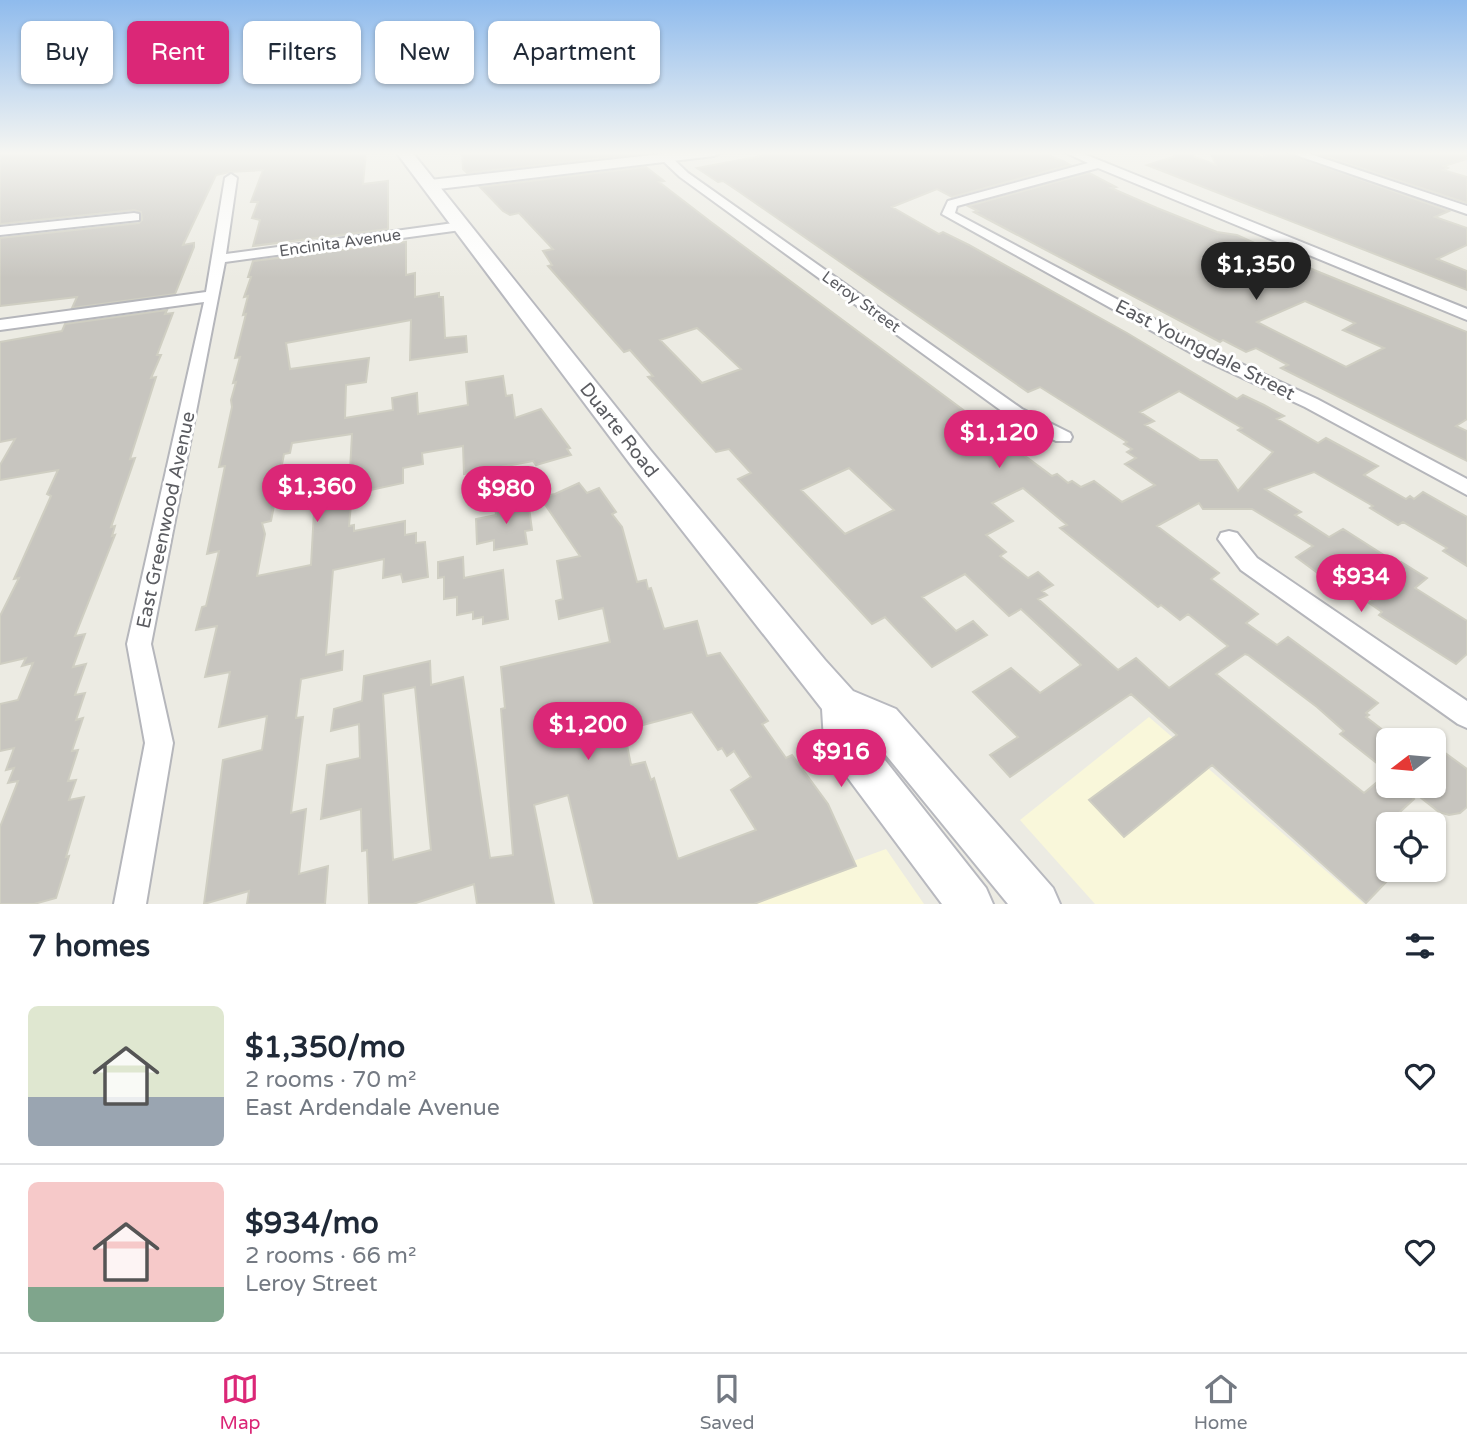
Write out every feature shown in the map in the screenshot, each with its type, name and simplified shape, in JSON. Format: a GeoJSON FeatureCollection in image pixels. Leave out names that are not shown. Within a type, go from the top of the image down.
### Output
{"type":"FeatureCollection","features":[{"type":"Feature","properties":{"kind":"main road","name":"Duarte Road"},"geometry":{"type":"LineString","coordinates":[[437,194],[641,458],[840,703],[882,721],[1037,904]]}},
{"type":"Feature","properties":{"kind":"main road"},"geometry":{"type":"LineString","coordinates":[[840,703],[844,741],[970,904]]}},
{"type":"Feature","properties":{"kind":"street","name":"East Greenwood Avenue"},"geometry":{"type":"LineString","coordinates":[[130,904],[159,743],[139,644],[213,296],[229,194]]}},
{"type":"Feature","properties":{"kind":"street","name":"Leroy Street"},"geometry":{"type":"LineString","coordinates":[[709,194],[1016,413],[1063,436]]}},
{"type":"Feature","properties":{"kind":"street","name":"East Youngdale Street"},"geometry":{"type":"LineString","coordinates":[[988,194],[952,204],[948,214],[1212,357],[1311,403],[1467,488]]}},
{"type":"Feature","properties":{"kind":"street"},"geometry":{"type":"LineString","coordinates":[[1172,194],[1467,315]]}},
{"type":"Feature","properties":{"kind":"street"},"geometry":{"type":"LineString","coordinates":[[1420,194],[1467,210]]}},
{"type":"Feature","properties":{"kind":"street"},"geometry":{"type":"LineString","coordinates":[[0,231],[134,216]]}},
{"type":"Feature","properties":{"kind":"street","name":"Encinita Avenue"},"geometry":{"type":"LineString","coordinates":[[219,259],[461,226]]}},
{"type":"Feature","properties":{"kind":"street"},"geometry":{"type":"LineString","coordinates":[[0,325],[213,296]]}},
{"type":"Feature","properties":{"kind":"street"},"geometry":{"type":"LineString","coordinates":[[1229,538],[1249,564],[1467,716]]}},
{"type":"Feature","properties":{"kind":"shaded area"},"geometry":{"type":"Polygon","coordinates":[[[1149,717],[1364,904],[1095,904],[1020,820],[1149,717]]]}},
{"type":"Feature","properties":{"kind":"shaded area"},"geometry":{"type":"Polygon","coordinates":[[[886,849],[924,904],[736,904],[886,849]]]}},
{"type":"Feature","properties":{"kind":"building"},"geometry":{"type":"Polygon","coordinates":[[[0,194],[207,194],[183,245],[194,243],[175,294],[72,308],[77,297],[0,306],[0,238],[139,223],[142,220],[141,212],[134,210],[0,224],[0,194]]]}},
{"type":"Feature","properties":{"kind":"building"},"geometry":{"type":"Polygon","coordinates":[[[254,194],[388,194],[388,229],[253,246],[260,220],[252,218],[258,202],[251,202],[254,194]]]}},
{"type":"Feature","properties":{"kind":"building"},"geometry":{"type":"Polygon","coordinates":[[[487,194],[675,194],[1052,476],[1057,474],[1068,483],[1072,481],[1081,487],[1094,481],[1122,502],[1155,485],[1125,464],[1136,458],[1127,452],[1132,449],[1124,444],[1127,442],[1040,387],[1028,392],[743,194],[924,194],[892,207],[939,234],[943,232],[969,245],[1127,333],[1237,399],[1243,395],[1284,416],[1277,419],[1318,443],[1326,438],[1378,466],[1364,475],[1406,499],[1410,496],[1414,499],[1423,492],[1467,517],[1467,566],[1443,551],[1447,548],[1403,522],[1398,525],[1370,508],[1373,506],[1314,472],[1265,489],[1301,512],[1295,515],[1329,537],[1343,529],[1398,564],[1401,562],[1427,578],[1415,588],[1467,621],[1467,654],[1456,664],[1379,615],[1382,612],[1369,603],[1378,596],[1330,566],[1319,574],[1296,557],[1313,546],[1252,509],[1203,509],[1199,503],[1157,526],[1219,573],[1211,579],[1258,614],[1246,623],[1277,645],[1288,637],[1378,703],[1366,713],[1369,715],[1366,717],[1380,728],[1376,728],[1376,762],[1340,734],[1344,731],[1317,707],[1248,655],[1245,654],[1216,674],[1364,793],[1376,783],[1376,798],[1414,799],[1400,812],[1376,812],[1376,882],[1386,882],[1366,903],[1212,765],[1124,837],[1089,800],[1177,735],[1131,694],[1010,777],[990,755],[1018,737],[973,692],[1011,668],[1040,693],[1081,665],[1021,609],[1009,616],[965,574],[922,597],[956,631],[973,621],[987,635],[932,667],[885,617],[872,624],[738,479],[751,473],[729,449],[716,452],[648,377],[653,376],[630,350],[624,352],[548,266],[552,265],[543,251],[553,249],[519,213],[510,215],[503,211],[487,194]],[[697,328],[660,340],[702,383],[741,369],[697,328]],[[1179,391],[1140,412],[1154,421],[1145,425],[1200,460],[1217,460],[1238,491],[1273,452],[1238,430],[1242,428],[1179,391]],[[849,468],[801,490],[845,534],[894,510],[849,468]],[[1023,488],[992,503],[1013,521],[986,535],[1006,552],[1000,556],[1028,578],[1038,572],[1053,585],[1042,591],[1047,595],[1038,599],[1118,670],[1136,658],[1169,688],[1228,646],[1188,614],[1180,620],[1161,605],[1158,607],[1060,528],[1067,525],[1023,488]]]}},
{"type":"Feature","properties":{"kind":"building"},"geometry":{"type":"Polygon","coordinates":[[[1011,194],[1125,194],[1217,232],[1237,235],[1314,270],[1467,332],[1467,419],[1456,426],[1467,431],[1467,461],[1281,368],[1288,365],[1256,348],[1246,352],[1223,340],[1220,342],[974,212],[978,211],[968,206],[1011,194]],[[1305,301],[1257,322],[1346,367],[1384,348],[1343,330],[1355,323],[1305,301]]]}},
{"type":"Feature","properties":{"kind":"building"},"geometry":{"type":"Polygon","coordinates":[[[1222,194],[1402,194],[1449,211],[1435,217],[1467,228],[1467,245],[1437,259],[1467,271],[1467,290],[1222,194]]]}},
{"type":"Feature","properties":{"kind":"building"},"geometry":{"type":"Polygon","coordinates":[[[1440,194],[1467,194],[1467,203],[1440,194]]]}},
{"type":"Feature","properties":{"kind":"building"},"geometry":{"type":"Polygon","coordinates":[[[406,242],[406,275],[415,273],[415,297],[439,293],[439,297],[443,297],[445,338],[466,336],[467,352],[410,360],[411,320],[286,343],[290,369],[369,358],[366,382],[346,385],[345,418],[393,410],[392,398],[417,393],[418,414],[468,405],[466,382],[503,376],[506,396],[512,395],[515,418],[541,409],[570,448],[567,449],[571,455],[536,465],[533,461],[464,474],[463,446],[422,453],[423,464],[403,468],[403,483],[352,494],[349,526],[354,525],[354,531],[405,521],[405,535],[416,533],[416,543],[425,542],[428,577],[403,582],[401,574],[383,578],[384,559],[333,570],[326,655],[343,651],[342,670],[301,679],[296,718],[303,717],[291,813],[306,809],[299,874],[328,866],[325,904],[247,904],[249,891],[204,904],[223,760],[262,750],[267,716],[219,727],[230,672],[205,677],[217,626],[196,630],[202,607],[206,606],[219,551],[207,554],[225,466],[219,467],[232,407],[236,382],[233,383],[240,357],[235,358],[246,314],[243,315],[248,296],[244,297],[253,261],[406,242]],[[352,434],[292,443],[290,453],[284,454],[271,521],[262,523],[265,534],[257,576],[311,565],[316,476],[350,470],[352,434]]]}},
{"type":"Feature","properties":{"kind":"building"},"geometry":{"type":"Polygon","coordinates":[[[167,310],[165,314],[173,313],[157,355],[161,355],[151,378],[156,377],[130,459],[135,458],[111,527],[115,526],[112,536],[115,535],[75,636],[85,634],[73,667],[86,664],[75,695],[85,693],[76,720],[83,718],[72,751],[78,750],[68,781],[76,780],[69,800],[84,797],[66,857],[69,856],[56,898],[34,904],[0,904],[0,827],[18,781],[8,783],[14,768],[6,770],[14,748],[0,751],[0,704],[18,700],[33,663],[22,666],[26,658],[0,664],[0,616],[19,578],[14,579],[51,496],[47,494],[58,470],[0,480],[0,465],[15,439],[0,442],[0,342],[62,331],[65,324],[167,310]]]}},
{"type":"Feature","properties":{"kind":"building"},"geometry":{"type":"Polygon","coordinates":[[[579,483],[587,493],[599,488],[616,512],[612,514],[622,527],[637,582],[646,580],[648,589],[651,588],[664,629],[697,621],[707,656],[720,653],[768,721],[762,724],[786,758],[792,755],[828,804],[856,866],[754,904],[594,904],[568,795],[534,805],[554,904],[477,904],[474,884],[413,904],[369,904],[367,850],[362,851],[361,809],[321,819],[327,765],[360,758],[359,724],[331,731],[334,709],[362,701],[364,676],[430,661],[431,685],[463,677],[490,858],[513,855],[501,709],[505,708],[501,667],[610,642],[603,608],[559,619],[556,601],[563,599],[557,561],[580,556],[540,497],[555,494],[579,483]],[[415,687],[383,694],[393,860],[431,850],[415,687]],[[692,712],[624,730],[631,765],[645,762],[651,780],[654,778],[678,859],[756,830],[731,790],[751,777],[734,751],[727,756],[722,748],[718,750],[692,712]]]}},
{"type":"Feature","properties":{"kind":"building"},"geometry":{"type":"Polygon","coordinates":[[[528,500],[532,530],[525,531],[527,544],[494,550],[494,540],[477,544],[476,519],[496,515],[495,505],[528,500]]]}},
{"type":"Feature","properties":{"kind":"building"},"geometry":{"type":"Polygon","coordinates":[[[463,557],[464,578],[503,570],[508,619],[483,624],[483,617],[473,619],[473,612],[457,615],[457,597],[444,599],[444,577],[438,578],[438,562],[463,557]]]}},
{"type":"Feature","properties":{"kind":"building"},"geometry":{"type":"Polygon","coordinates":[[[1446,754],[1467,769],[1467,807],[1460,813],[1449,815],[1439,812],[1421,798],[1446,798],[1446,754]]]}}]}
